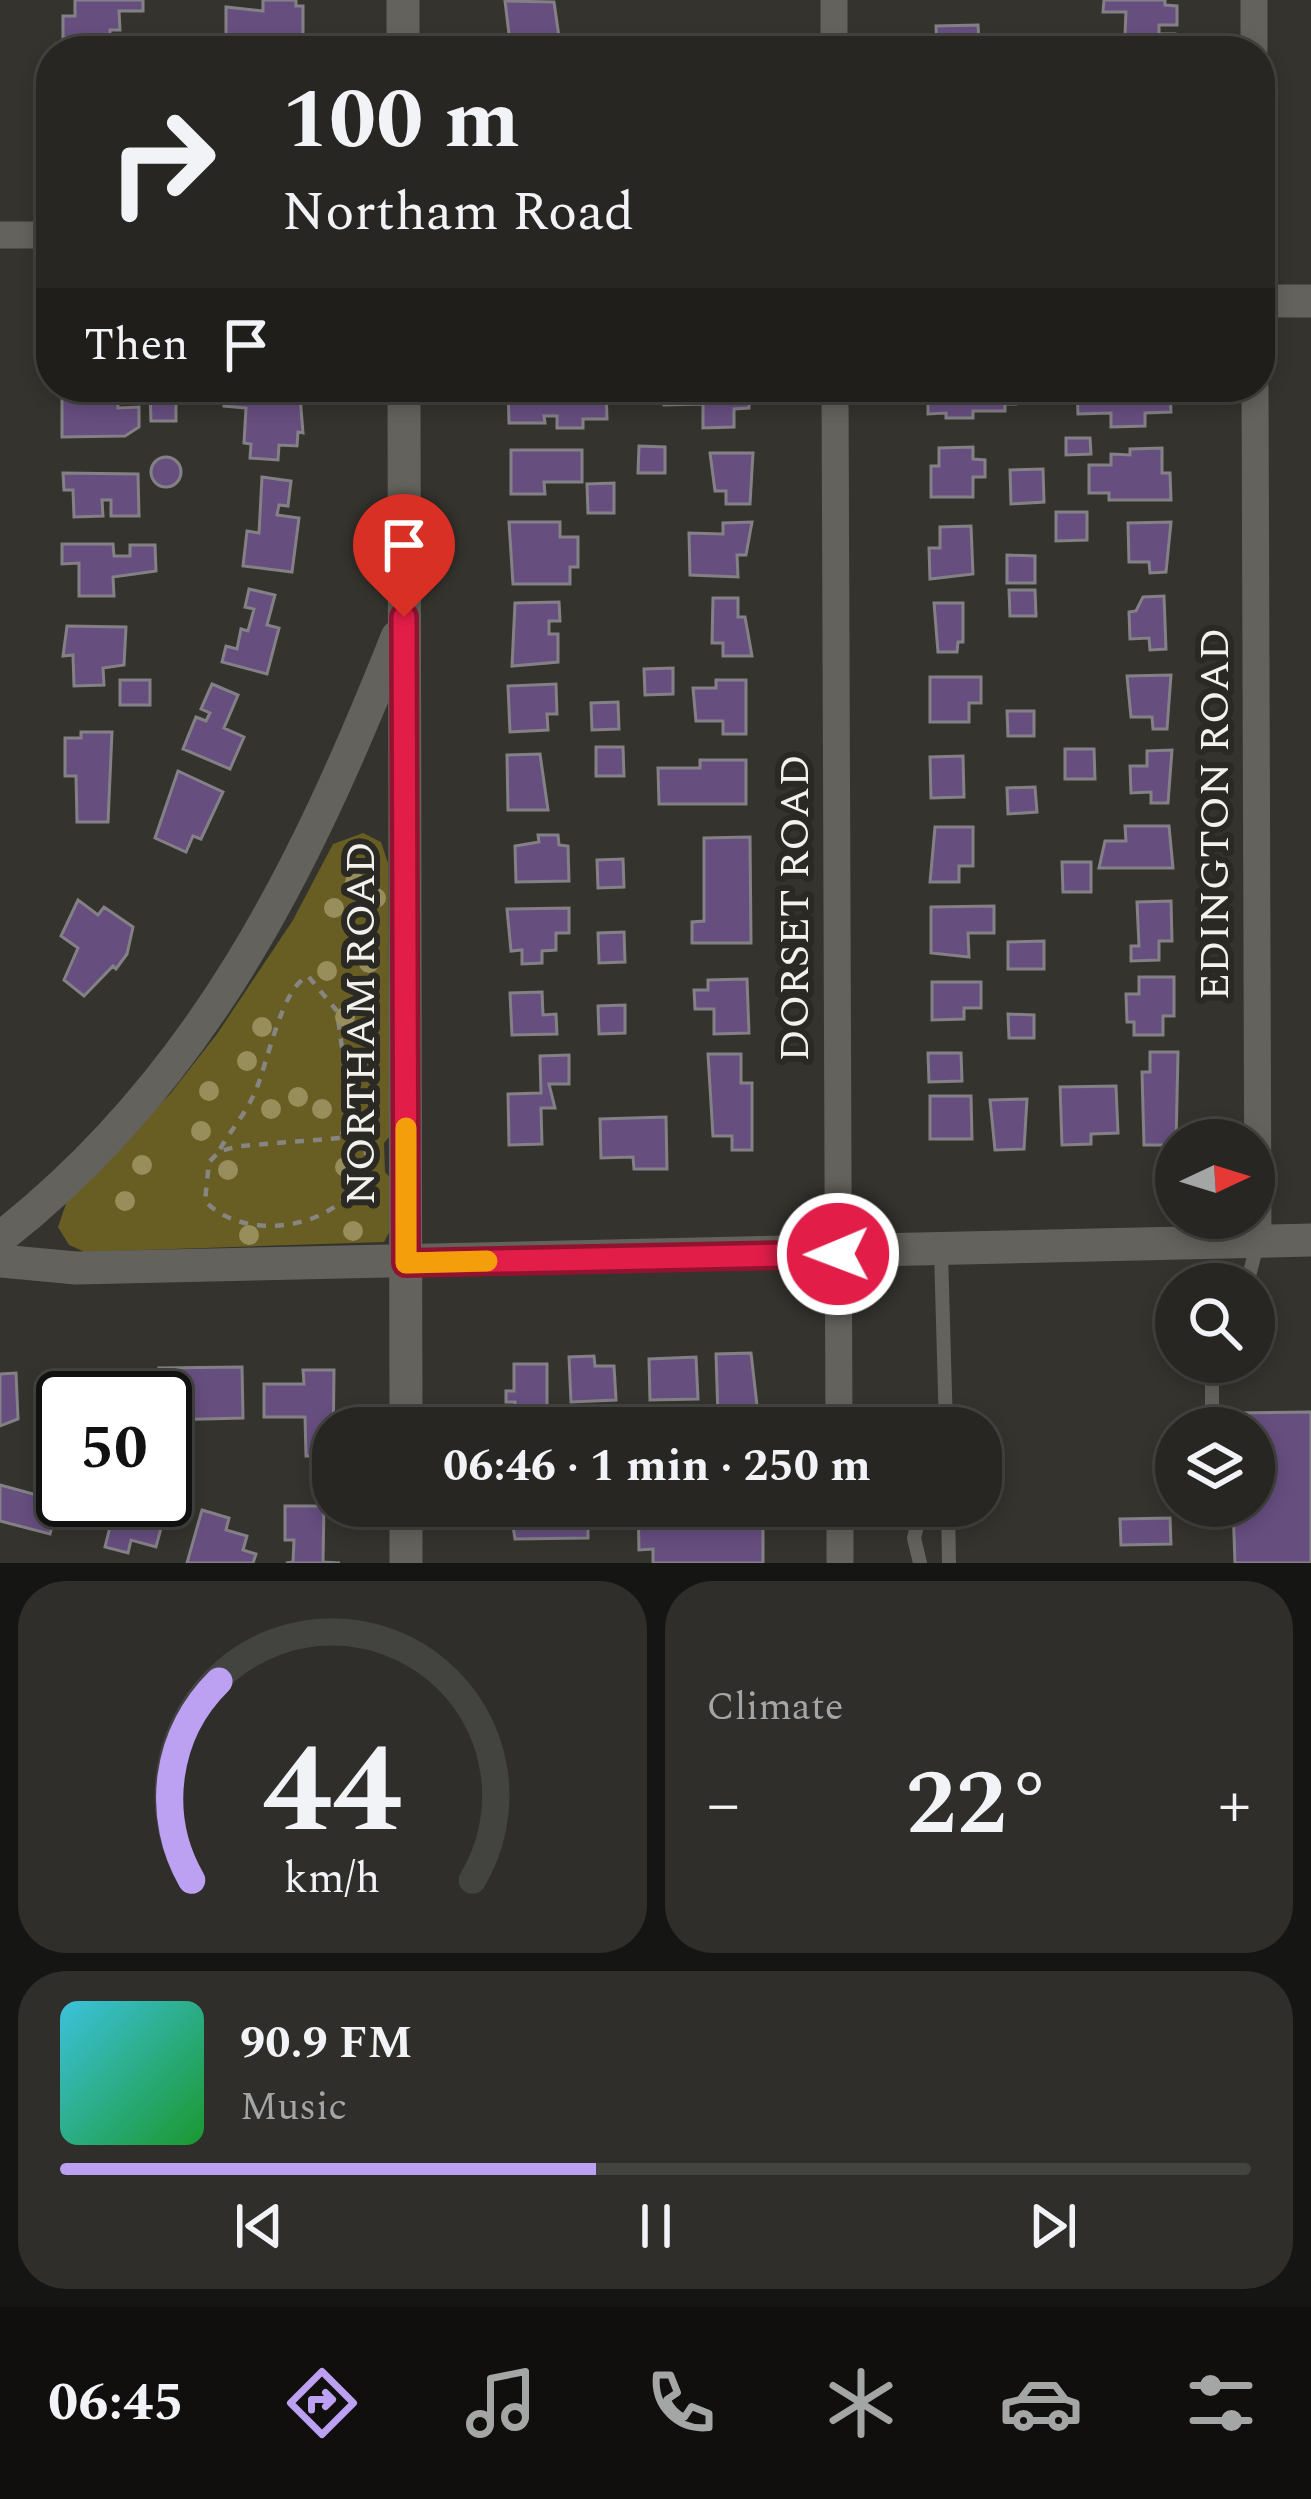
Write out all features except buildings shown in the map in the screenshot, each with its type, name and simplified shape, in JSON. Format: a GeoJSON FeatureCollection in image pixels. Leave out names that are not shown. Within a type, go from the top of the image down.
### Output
{"type":"FeatureCollection","features":[{"type":"Feature","properties":{"kind":"street"},"geometry":{"type":"LineString","coordinates":[[403,0],[403,36]]}},
{"type":"Feature","properties":{"kind":"street"},"geometry":{"type":"LineString","coordinates":[[834,0],[834,36]]}},
{"type":"Feature","properties":{"kind":"street"},"geometry":{"type":"LineString","coordinates":[[1254,0],[1254,36]]}},
{"type":"Feature","properties":{"kind":"street"},"geometry":{"type":"LineString","coordinates":[[0,235],[36,235]]}},
{"type":"Feature","properties":{"kind":"street"},"geometry":{"type":"LineString","coordinates":[[1275,301],[1311,301]]}},
{"type":"Feature","properties":{"kind":"street","name":"NORTHAM ROAD"},"geometry":{"type":"LineString","coordinates":[[404,402],[406,1407]]}},
{"type":"Feature","properties":{"kind":"street","name":"DORSET ROAD"},"geometry":{"type":"LineString","coordinates":[[835,402],[839,1407]]}},
{"type":"Feature","properties":{"kind":"street","name":"EDINGTON ROAD"},"geometry":{"type":"LineString","coordinates":[[1255,402],[1258,1241]]}},
{"type":"Feature","properties":{"kind":"street"},"geometry":{"type":"LineString","coordinates":[[0,1238],[134,1110],[232,985],[291,883],[342,775],[404,617]]}},
{"type":"Feature","properties":{"kind":"street"},"geometry":{"type":"LineString","coordinates":[[0,1261],[76,1268],[406,1263],[1311,1240]]}},
{"type":"Feature","properties":{"kind":"street"},"geometry":{"type":"LineString","coordinates":[[406,1527],[406,1563]]}},
{"type":"Feature","properties":{"kind":"street"},"geometry":{"type":"LineString","coordinates":[[840,1527],[840,1563]]}},
{"type":"Feature","properties":{"kind":"lane"},"geometry":{"type":"LineString","coordinates":[[1252,1263],[1258,1241]]}},
{"type":"Feature","properties":{"kind":"lane"},"geometry":{"type":"LineString","coordinates":[[941,1251],[945,1407]]}},
{"type":"Feature","properties":{"kind":"lane"},"geometry":{"type":"LineString","coordinates":[[917,1527],[914,1538],[920,1563]]}},
{"type":"Feature","properties":{"kind":"lane"},"geometry":{"type":"LineString","coordinates":[[948,1527],[949,1563]]}},
{"type":"Feature","properties":{"kind":"path"},"geometry":{"type":"LineString","coordinates":[[340,1138],[351,1115],[337,1011],[308,976],[284,1003],[280,1027],[254,1094],[205,1174],[205,1201],[226,1216],[279,1226],[314,1217],[349,1195],[365,1171],[366,1146]]}},
{"type":"Feature","properties":{"kind":"path"},"geometry":{"type":"LineString","coordinates":[[216,1154],[240,1146],[340,1138],[366,1146],[384,1145]]}},
{"type":"Feature","properties":{"kind":"shaded area"},"geometry":{"type":"Polygon","coordinates":[[[363,833],[381,842],[388,863],[390,1136],[384,1143],[385,1172],[391,1178],[390,1231],[384,1242],[85,1252],[69,1245],[58,1227],[69,1195],[170,1094],[217,1034],[293,920],[333,844],[363,833]]]}},
{"type":"Feature","properties":{"kind":"slow traffic"},"geometry":{"type":"LineString","coordinates":[[406,1128],[406,1263],[487,1261]]}},
{"type":"Feature","properties":{"kind":"route"},"geometry":{"type":"LineString","coordinates":[[404,617],[406,1263],[838,1254]]}}]}
